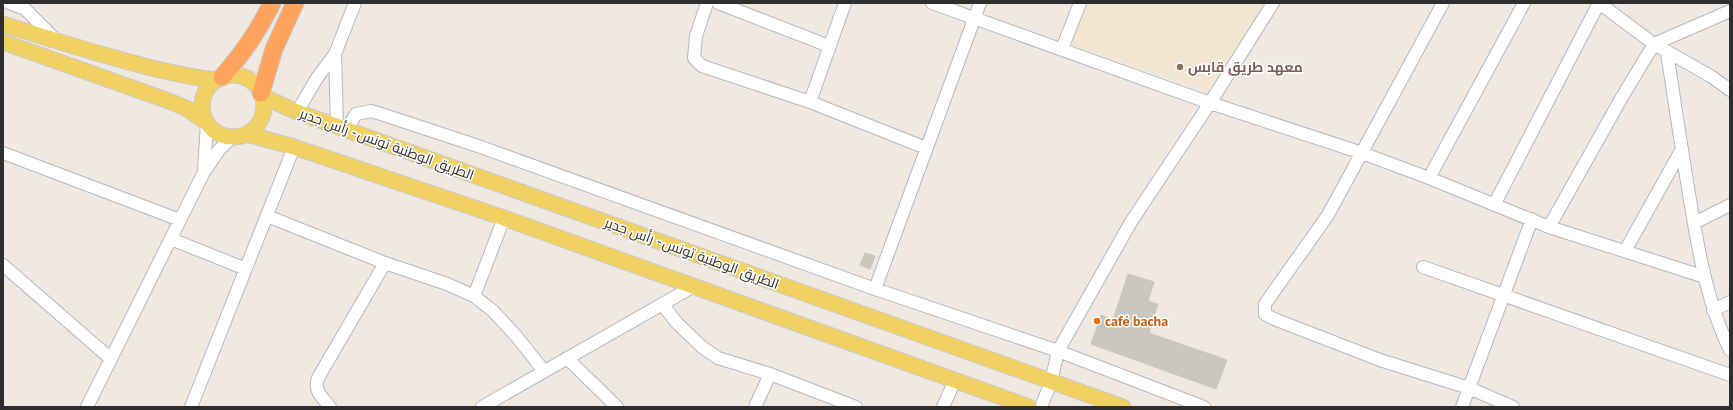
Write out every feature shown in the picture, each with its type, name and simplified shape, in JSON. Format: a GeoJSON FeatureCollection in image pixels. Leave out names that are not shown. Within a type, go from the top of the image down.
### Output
{"type":"FeatureCollection","features":[{"type":"Feature","properties":{"kind":"highway"},"geometry":{"type":"LineString","coordinates":[[220,79],[245,50],[262,23],[272,3]]}},
{"type":"Feature","properties":{"kind":"highway"},"geometry":{"type":"LineString","coordinates":[[262,94],[274,49],[295,3]]}},
{"type":"Feature","properties":{"kind":"main road"},"geometry":{"type":"LineString","coordinates":[[3,24],[58,42],[191,78],[220,79]]}},
{"type":"Feature","properties":{"kind":"main road"},"geometry":{"type":"LineString","coordinates":[[3,42],[186,108],[207,122],[218,133],[232,137],[247,134],[255,129],[262,117],[264,104],[262,94],[256,85],[240,76],[231,75],[220,79],[210,86],[202,103],[203,113],[207,122]]}},
{"type":"Feature","properties":{"kind":"main road","name":"الطريق الوطنية تونس - رأس جدير"},"geometry":{"type":"LineString","coordinates":[[262,94],[296,112],[342,127],[1122,407]]}},
{"type":"Feature","properties":{"kind":"main road"},"geometry":{"type":"LineString","coordinates":[[247,134],[294,146],[504,218],[1029,407]]}},
{"type":"Feature","properties":{"kind":"street"},"geometry":{"type":"LineString","coordinates":[[9,3],[25,9],[58,42]]}},
{"type":"Feature","properties":{"kind":"street"},"geometry":{"type":"LineString","coordinates":[[296,112],[317,78],[335,54],[355,3]]}},
{"type":"Feature","properties":{"kind":"street"},"geometry":{"type":"LineString","coordinates":[[707,3],[696,36],[694,58],[702,66],[810,102],[926,148]]}},
{"type":"Feature","properties":{"kind":"street"},"geometry":{"type":"LineString","coordinates":[[718,3],[829,46]]}},
{"type":"Feature","properties":{"kind":"street"},"geometry":{"type":"LineString","coordinates":[[810,102],[845,3]]}},
{"type":"Feature","properties":{"kind":"street"},"geometry":{"type":"LineString","coordinates":[[932,3],[1210,103],[1362,153],[1430,178],[1549,227],[1705,277]]}},
{"type":"Feature","properties":{"kind":"street"},"geometry":{"type":"LineString","coordinates":[[875,289],[980,3]]}},
{"type":"Feature","properties":{"kind":"street"},"geometry":{"type":"LineString","coordinates":[[1062,49],[1080,3]]}},
{"type":"Feature","properties":{"kind":"street"},"geometry":{"type":"LineString","coordinates":[[1041,407],[1051,382],[1058,351],[1131,222],[1210,103],[1273,3]]}},
{"type":"Feature","properties":{"kind":"street"},"geometry":{"type":"LineString","coordinates":[[1443,3],[1328,214],[1265,304],[1265,314],[1380,360],[1469,388],[1513,407]]}},
{"type":"Feature","properties":{"kind":"street"},"geometry":{"type":"LineString","coordinates":[[1430,178],[1524,3]]}},
{"type":"Feature","properties":{"kind":"street"},"geometry":{"type":"LineString","coordinates":[[1494,205],[1599,3],[1654,44],[1730,90]]}},
{"type":"Feature","properties":{"kind":"street"},"geometry":{"type":"LineString","coordinates":[[1549,227],[1622,97],[1654,44],[1730,11]]}},
{"type":"Feature","properties":{"kind":"street"},"geometry":{"type":"LineString","coordinates":[[1667,52],[1694,223],[1705,277],[1713,310],[1730,350]]}},
{"type":"Feature","properties":{"kind":"street"},"geometry":{"type":"LineString","coordinates":[[335,54],[342,127]]}},
{"type":"Feature","properties":{"kind":"street"},"geometry":{"type":"LineString","coordinates":[[342,127],[356,114],[371,112],[381,114],[478,146],[875,289],[1058,351],[1204,407]]}},
{"type":"Feature","properties":{"kind":"street"},"geometry":{"type":"LineString","coordinates":[[204,172],[207,122]]}},
{"type":"Feature","properties":{"kind":"street"},"geometry":{"type":"LineString","coordinates":[[87,407],[204,172],[219,150],[232,137]]}},
{"type":"Feature","properties":{"kind":"street"},"geometry":{"type":"LineString","coordinates":[[191,407],[294,146]]}},
{"type":"Feature","properties":{"kind":"street"},"geometry":{"type":"LineString","coordinates":[[1625,251],[1682,149]]}},
{"type":"Feature","properties":{"kind":"street"},"geometry":{"type":"LineString","coordinates":[[3,153],[180,220]]}},
{"type":"Feature","properties":{"kind":"street"},"geometry":{"type":"LineString","coordinates":[[1694,223],[1730,205]]}},
{"type":"Feature","properties":{"kind":"street"},"geometry":{"type":"LineString","coordinates":[[267,216],[385,263],[447,284],[474,296],[493,311],[517,337],[544,371]]}},
{"type":"Feature","properties":{"kind":"street"},"geometry":{"type":"LineString","coordinates":[[474,296],[504,218]]}},
{"type":"Feature","properties":{"kind":"street"},"geometry":{"type":"LineString","coordinates":[[1462,407],[1532,219]]}},
{"type":"Feature","properties":{"kind":"street"},"geometry":{"type":"LineString","coordinates":[[171,239],[246,269]]}},
{"type":"Feature","properties":{"kind":"street"},"geometry":{"type":"LineString","coordinates":[[330,407],[317,392],[316,387],[318,378],[385,263]]}},
{"type":"Feature","properties":{"kind":"street"},"geometry":{"type":"LineString","coordinates":[[3,265],[111,359]]}},
{"type":"Feature","properties":{"kind":"street"},"geometry":{"type":"LineString","coordinates":[[1423,267],[1730,375]]}},
{"type":"Feature","properties":{"kind":"street"},"geometry":{"type":"LineString","coordinates":[[482,407],[694,286]]}},
{"type":"Feature","properties":{"kind":"street"},"geometry":{"type":"LineString","coordinates":[[1713,310],[1730,302]]}},
{"type":"Feature","properties":{"kind":"street"},"geometry":{"type":"LineString","coordinates":[[662,304],[677,323],[702,347],[718,358],[770,374],[856,407]]}},
{"type":"Feature","properties":{"kind":"street"},"geometry":{"type":"LineString","coordinates":[[567,358],[617,407]]}},
{"type":"Feature","properties":{"kind":"street"},"geometry":{"type":"LineString","coordinates":[[755,407],[770,374]]}},
{"type":"Feature","properties":{"kind":"street"},"geometry":{"type":"LineString","coordinates":[[943,407],[955,380]]}},
{"type":"Feature","properties":{"kind":"shaded area","name":"معهد طريق قابس"},"geometry":{"type":"Polygon","coordinates":[[[1081,3],[1267,3],[1208,91],[1064,42],[1081,3]]]}},
{"type":"Feature","properties":{"kind":"building"},"geometry":{"type":"Polygon","coordinates":[[[865,253],[875,256],[870,269],[860,265],[865,253]]]}},
{"type":"Feature","properties":{"kind":"building"},"geometry":{"type":"Polygon","coordinates":[[[1128,274],[1154,282],[1148,301],[1158,304],[1149,333],[1227,360],[1216,389],[1091,344],[1101,315],[1113,320],[1128,274]]]}},
{"type":"Feature","properties":{"kind":"place","name":"معهد طريق قابس"},"geometry":{"type":"Point","coordinates":[1180,67]}},
{"type":"Feature","properties":{"kind":"place","name":"café bacha"},"geometry":{"type":"Point","coordinates":[1097,321]}}]}
